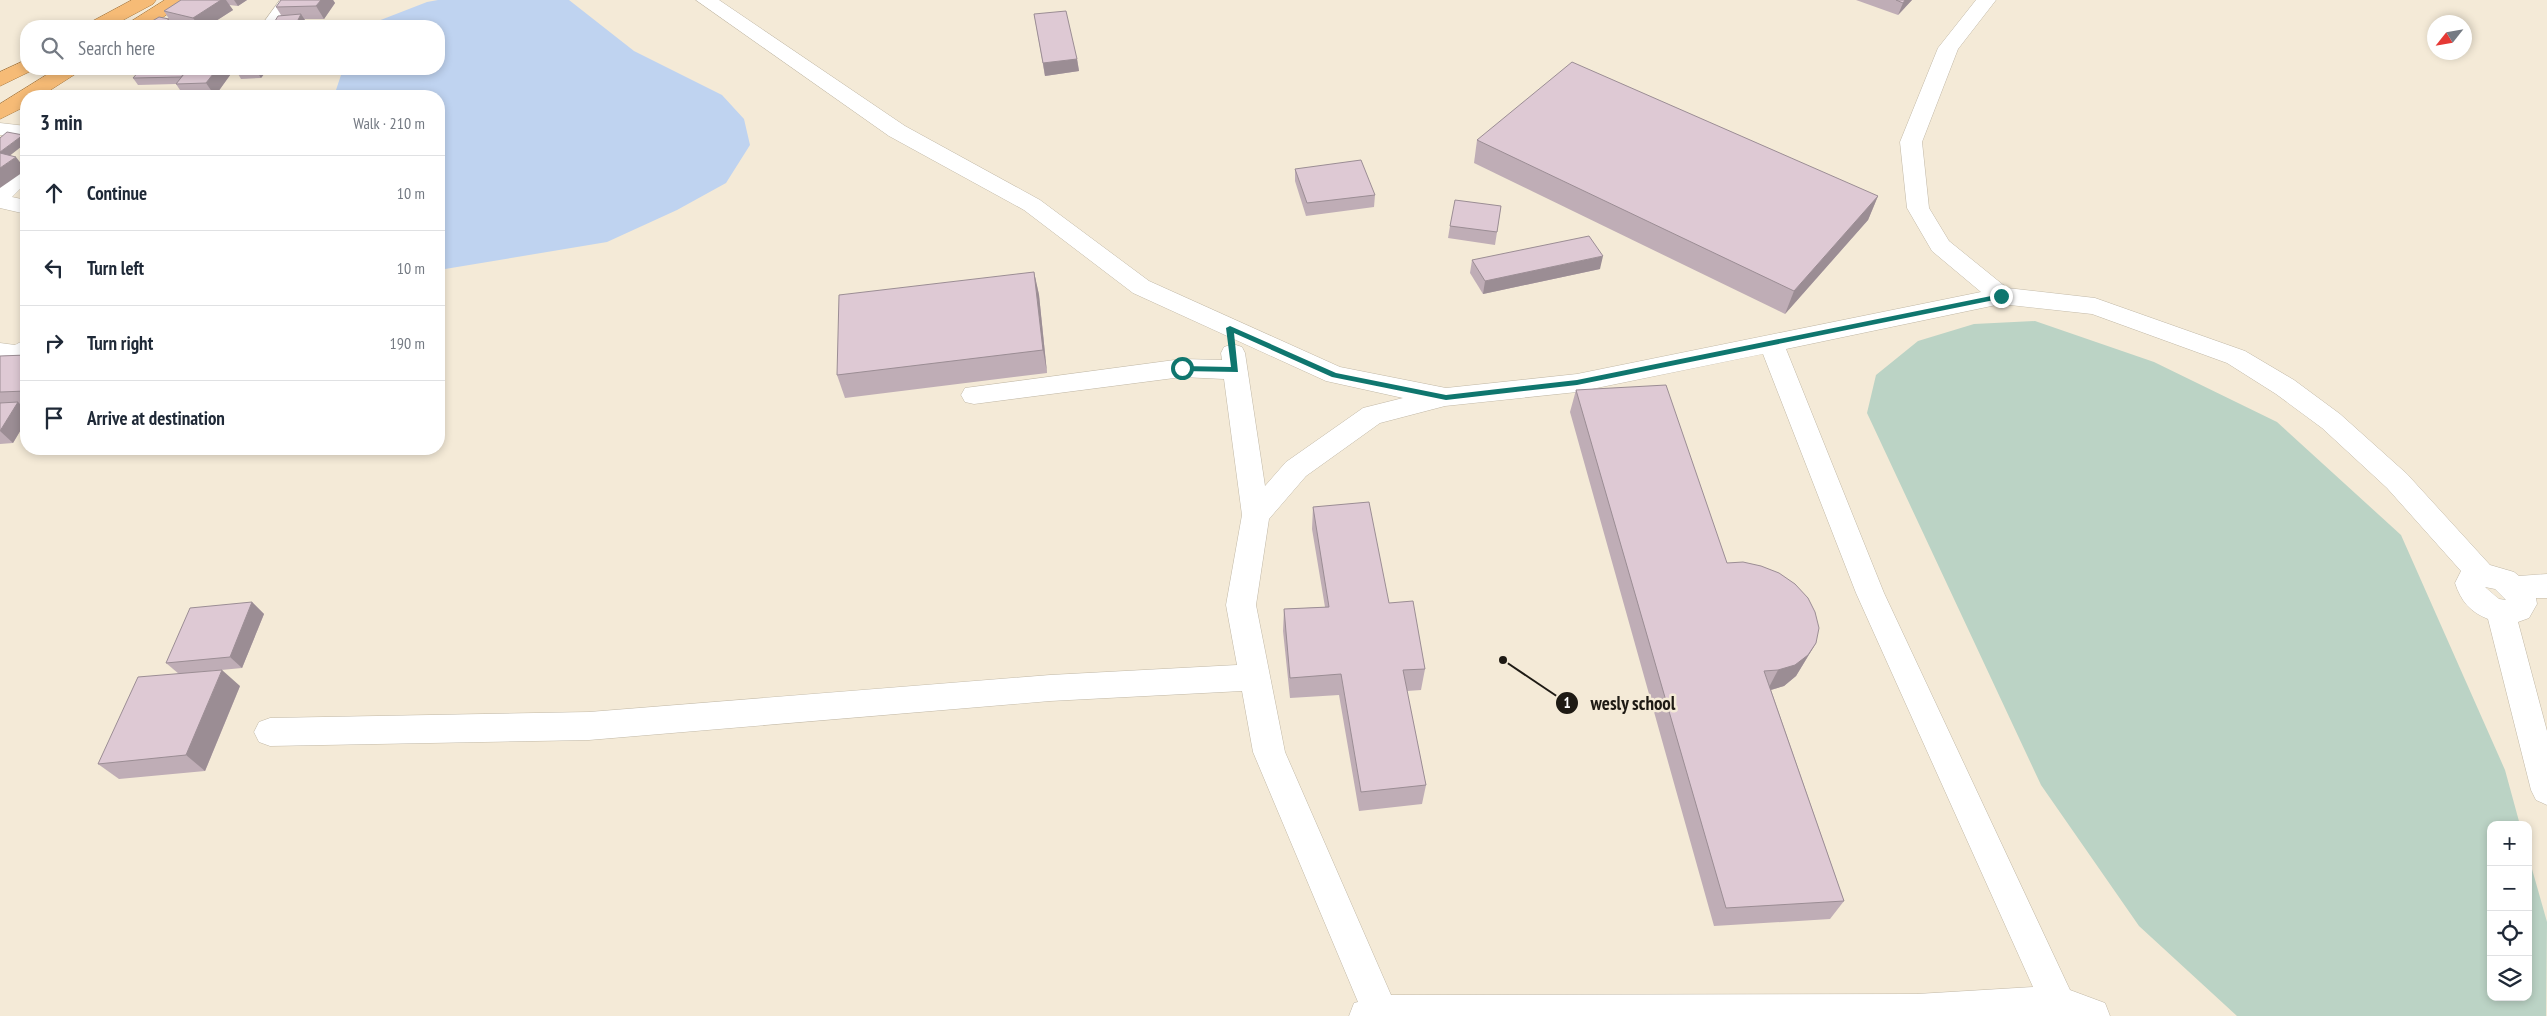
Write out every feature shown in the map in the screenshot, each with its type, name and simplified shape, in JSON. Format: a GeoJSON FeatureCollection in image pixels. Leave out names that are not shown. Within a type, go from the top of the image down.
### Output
{"type":"FeatureCollection","features":[{"type":"Feature","properties":{"kind":"highway"},"geometry":{"type":"LineString","coordinates":[[109,20],[146,0]]}},
{"type":"Feature","properties":{"kind":"highway"},"geometry":{"type":"LineString","coordinates":[[146,20],[178,0]]}},
{"type":"Feature","properties":{"kind":"highway"},"geometry":{"type":"LineString","coordinates":[[0,80],[20,69]]}},
{"type":"Feature","properties":{"kind":"highway"},"geometry":{"type":"LineString","coordinates":[[36,90],[60,75]]}},
{"type":"Feature","properties":{"kind":"highway"},"geometry":{"type":"LineString","coordinates":[[0,113],[20,100]]}},
{"type":"Feature","properties":{"kind":"street"},"geometry":{"type":"LineString","coordinates":[[275,20],[290,0]]}},
{"type":"Feature","properties":{"kind":"street"},"geometry":{"type":"LineString","coordinates":[[706,0],[897,131],[1032,205],[1141,288],[1335,375],[1446,397]]}},
{"type":"Feature","properties":{"kind":"street"},"geometry":{"type":"LineString","coordinates":[[1986,0],[1948,48],[1911,142],[1918,208],[1940,246],[2001,296]]}},
{"type":"Feature","properties":{"kind":"street"},"geometry":{"type":"LineString","coordinates":[[0,129],[20,131]]}},
{"type":"Feature","properties":{"kind":"street"},"geometry":{"type":"LineString","coordinates":[[0,196],[20,176]]}},
{"type":"Feature","properties":{"kind":"street"},"geometry":{"type":"LineString","coordinates":[[0,201],[20,206]]}},
{"type":"Feature","properties":{"kind":"street"},"geometry":{"type":"LineString","coordinates":[[1256,515],[1296,470],[1372,415],[1446,397],[1577,382],[1772,344],[2001,296],[2095,306],[2236,357],[2285,387],[2331,421],[2397,481],[2481,574],[2504,580],[2547,790]]}},
{"type":"Feature","properties":{"kind":"street"},"geometry":{"type":"LineString","coordinates":[[1230,328],[1256,515],[1240,605],[1268,752],[1374,1015],[1917,1012],[2058,1003],[2092,1016]]}},
{"type":"Feature","properties":{"kind":"street"},"geometry":{"type":"LineString","coordinates":[[1772,344],[1870,593],[2058,1003]]}},
{"type":"Feature","properties":{"kind":"street"},"geometry":{"type":"LineString","coordinates":[[974,395],[1182,368],[1235,370]]}},
{"type":"Feature","properties":{"kind":"street"},"geometry":{"type":"LineString","coordinates":[[2507,600],[2547,586]]}},
{"type":"Feature","properties":{"kind":"street"},"geometry":{"type":"LineString","coordinates":[[270,732],[589,726],[1050,688],[1254,677]]}},
{"type":"Feature","properties":{"kind":"green space"},"geometry":{"type":"Polygon","coordinates":[[[2035,321],[2154,362],[2277,422],[2401,535],[2505,770],[2519,821],[2487,821],[2487,1001],[2532,1001],[2532,869],[2547,922],[2546,1016],[2237,1016],[2139,926],[2041,785],[1867,413],[1876,375],[1918,341],[1974,324],[2035,321]]]}},
{"type":"Feature","properties":{"kind":"water"},"geometry":{"type":"Polygon","coordinates":[[[438,0],[569,0],[634,51],[722,95],[744,119],[750,145],[726,183],[677,210],[607,242],[445,269],[445,90],[336,90],[341,75],[445,75],[445,20],[381,20],[427,2],[438,0]]]}},
{"type":"Feature","properties":{"kind":"building"},"geometry":{"type":"Polygon","coordinates":[[[181,0],[221,0],[193,18],[164,11],[181,0]]]}},
{"type":"Feature","properties":{"kind":"building"},"geometry":{"type":"Polygon","coordinates":[[[281,0],[321,0],[316,6],[276,7],[281,0]]]}},
{"type":"Feature","properties":{"kind":"building"},"geometry":{"type":"Polygon","coordinates":[[[1066,11],[1077,59],[1043,63],[1034,14],[1066,11]]]}},
{"type":"Feature","properties":{"kind":"building"},"geometry":{"type":"Polygon","coordinates":[[[301,14],[298,20],[276,20],[278,16],[301,14]]]}},
{"type":"Feature","properties":{"kind":"building"},"geometry":{"type":"Polygon","coordinates":[[[159,17],[169,19],[167,20],[154,20],[159,17]]]}},
{"type":"Feature","properties":{"kind":"building"},"geometry":{"type":"Polygon","coordinates":[[[1572,62],[1878,196],[1794,291],[1477,140],[1572,62]]]}},
{"type":"Feature","properties":{"kind":"building"},"geometry":{"type":"Polygon","coordinates":[[[136,75],[183,75],[181,77],[133,78],[136,75]]]}},
{"type":"Feature","properties":{"kind":"building"},"geometry":{"type":"Polygon","coordinates":[[[183,75],[212,75],[206,83],[176,84],[183,75]]]}},
{"type":"Feature","properties":{"kind":"building"},"geometry":{"type":"Polygon","coordinates":[[[7,132],[20,134],[20,137],[0,152],[0,138],[7,132]]]}},
{"type":"Feature","properties":{"kind":"building"},"geometry":{"type":"Polygon","coordinates":[[[0,153],[16,157],[0,168],[0,153]]]}},
{"type":"Feature","properties":{"kind":"building"},"geometry":{"type":"Polygon","coordinates":[[[1361,160],[1375,195],[1307,203],[1295,169],[1361,160]]]}},
{"type":"Feature","properties":{"kind":"building"},"geometry":{"type":"Polygon","coordinates":[[[1455,200],[1501,206],[1497,232],[1450,226],[1455,200]]]}},
{"type":"Feature","properties":{"kind":"building"},"geometry":{"type":"Polygon","coordinates":[[[1589,236],[1603,256],[1485,281],[1472,260],[1589,236]]]}},
{"type":"Feature","properties":{"kind":"building"},"geometry":{"type":"Polygon","coordinates":[[[1034,272],[1043,350],[837,375],[839,295],[1034,272]]]}},
{"type":"Feature","properties":{"kind":"building"},"geometry":{"type":"Polygon","coordinates":[[[20,355],[20,391],[0,392],[0,356],[20,355]]]}},
{"type":"Feature","properties":{"kind":"building"},"geometry":{"type":"Polygon","coordinates":[[[1666,385],[1727,563],[1743,562],[1779,573],[1795,584],[1808,598],[1815,612],[1819,628],[1816,643],[1808,655],[1795,665],[1778,670],[1764,671],[1844,901],[1726,908],[1576,390],[1666,385]]]}},
{"type":"Feature","properties":{"kind":"building"},"geometry":{"type":"Polygon","coordinates":[[[18,402],[0,431],[0,403],[18,402]]]}},
{"type":"Feature","properties":{"kind":"building"},"geometry":{"type":"Polygon","coordinates":[[[1369,502],[1389,603],[1413,601],[1425,669],[1403,670],[1426,785],[1361,792],[1341,674],[1290,678],[1284,609],[1329,607],[1313,507],[1369,502]]]}},
{"type":"Feature","properties":{"kind":"building"},"geometry":{"type":"Polygon","coordinates":[[[252,602],[230,657],[166,663],[190,608],[252,602]]]}},
{"type":"Feature","properties":{"kind":"building"},"geometry":{"type":"Polygon","coordinates":[[[222,670],[186,755],[98,764],[138,677],[222,670]]]}},
{"type":"Feature","properties":{"kind":"place","name":"wesly school"},"geometry":{"type":"Point","coordinates":[1503,660]}},
{"type":"Feature","properties":{"kind":"route"},"geometry":{"type":"LineString","coordinates":[[1182,368],[1235,370],[1230,328],[1335,375],[1446,397],[1577,382],[2001,296]]}}]}
